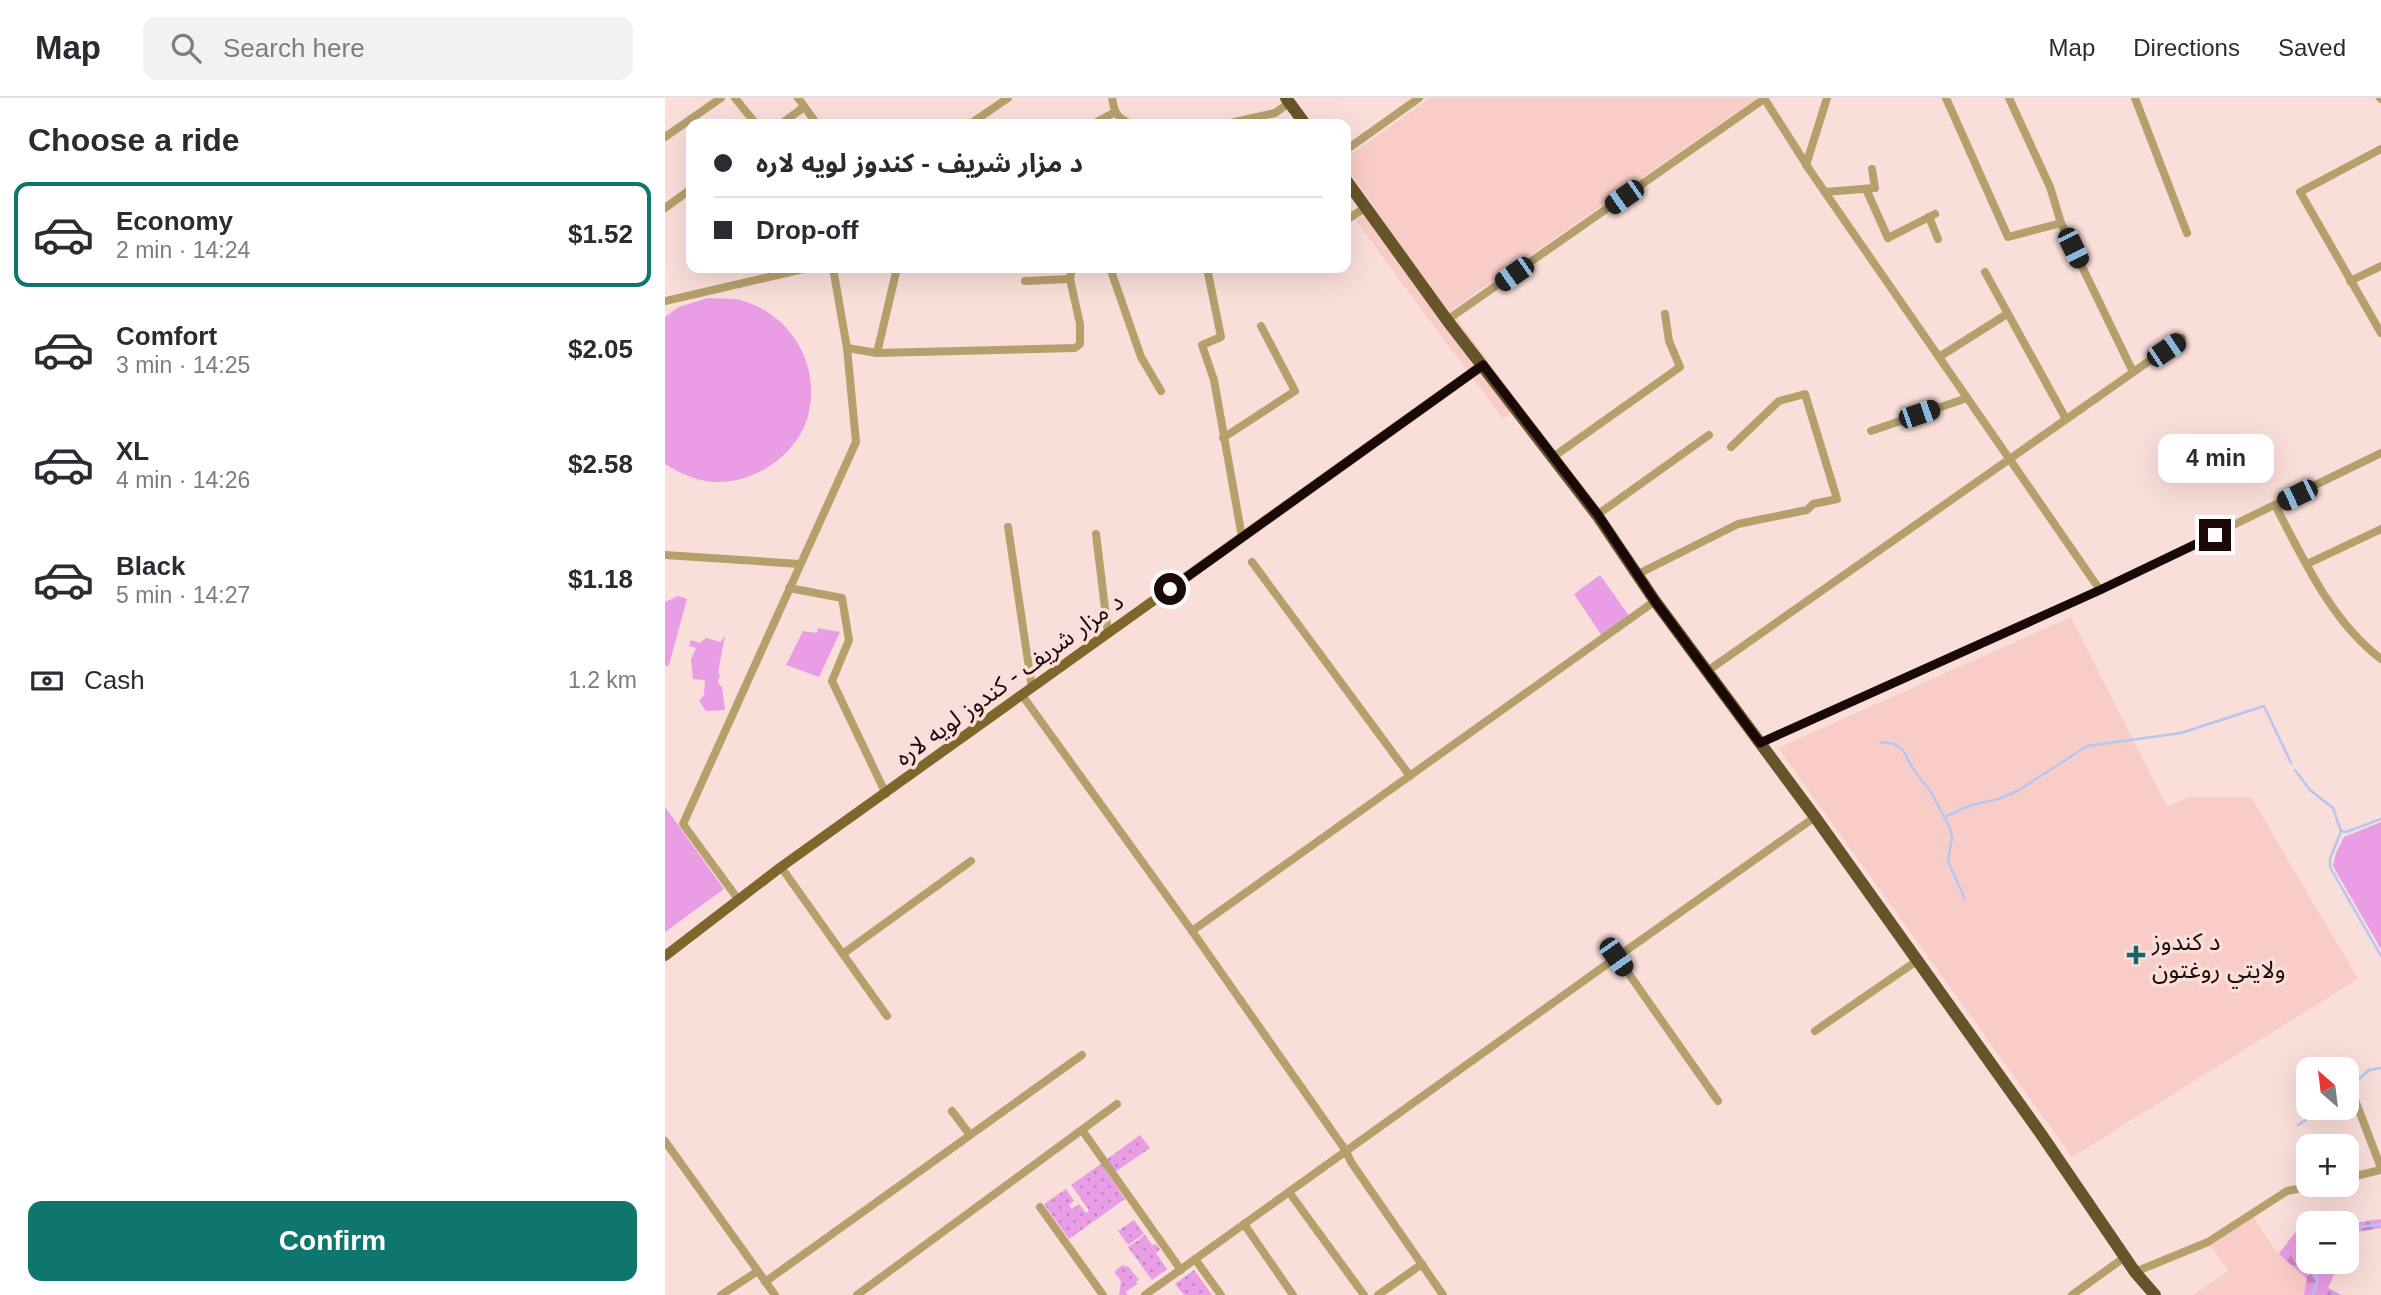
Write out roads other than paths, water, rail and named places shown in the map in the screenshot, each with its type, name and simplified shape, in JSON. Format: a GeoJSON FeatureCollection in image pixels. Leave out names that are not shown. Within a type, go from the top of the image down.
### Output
{"type":"FeatureCollection","features":[{"type":"Feature","properties":{"kind":"highway"},"geometry":{"type":"LineString","coordinates":[[1287,101],[1301,119]]}},
{"type":"Feature","properties":{"kind":"highway"},"geometry":{"type":"LineString","coordinates":[[1351,187],[1447,320],[1598,515],[1655,601],[1815,817],[2135,1272],[2155,1295]]}},
{"type":"Feature","properties":{"kind":"main road","name":"د مزار شریف - کندوز لویه لاره"},"geometry":{"type":"LineString","coordinates":[[665,957],[781,867],[1483,365]]}},
{"type":"Feature","properties":{"kind":"street"},"geometry":{"type":"LineString","coordinates":[[691,119],[721,98]]}},
{"type":"Feature","properties":{"kind":"street"},"geometry":{"type":"LineString","coordinates":[[735,98],[752,119]]}},
{"type":"Feature","properties":{"kind":"street"},"geometry":{"type":"LineString","coordinates":[[798,98],[813,119]]}},
{"type":"Feature","properties":{"kind":"street"},"geometry":{"type":"LineString","coordinates":[[977,119],[1008,98]]}},
{"type":"Feature","properties":{"kind":"street"},"geometry":{"type":"LineString","coordinates":[[1112,98],[1115,112],[1120,119]]}},
{"type":"Feature","properties":{"kind":"street"},"geometry":{"type":"LineString","coordinates":[[1351,146],[1419,98]]}},
{"type":"Feature","properties":{"kind":"street"},"geometry":{"type":"LineString","coordinates":[[1806,165],[1827,98]]}},
{"type":"Feature","properties":{"kind":"street"},"geometry":{"type":"LineString","coordinates":[[1945,98],[2008,237],[2061,223]]}},
{"type":"Feature","properties":{"kind":"street"},"geometry":{"type":"LineString","coordinates":[[2009,98],[2050,187],[2061,223],[2133,372]]}},
{"type":"Feature","properties":{"kind":"street"},"geometry":{"type":"LineString","coordinates":[[2135,98],[2187,233]]}},
{"type":"Feature","properties":{"kind":"street"},"geometry":{"type":"LineString","coordinates":[[1447,320],[1764,99],[1806,165],[2100,590]]}},
{"type":"Feature","properties":{"kind":"street"},"geometry":{"type":"LineString","coordinates":[[1248,119],[1275,113],[1287,101]]}},
{"type":"Feature","properties":{"kind":"street"},"geometry":{"type":"LineString","coordinates":[[788,119],[804,107]]}},
{"type":"Feature","properties":{"kind":"street"},"geometry":{"type":"LineString","coordinates":[[1102,119],[1115,112]]}},
{"type":"Feature","properties":{"kind":"street"},"geometry":{"type":"LineString","coordinates":[[665,137],[686,122]]}},
{"type":"Feature","properties":{"kind":"street"},"geometry":{"type":"LineString","coordinates":[[2381,149],[2300,192],[2381,333]]}},
{"type":"Feature","properties":{"kind":"street"},"geometry":{"type":"LineString","coordinates":[[1825,192],[1875,188],[1872,169]]}},
{"type":"Feature","properties":{"kind":"street"},"geometry":{"type":"LineString","coordinates":[[1866,189],[1888,239],[1932,215],[1938,239]]}},
{"type":"Feature","properties":{"kind":"street"},"geometry":{"type":"LineString","coordinates":[[665,208],[686,193]]}},
{"type":"Feature","properties":{"kind":"street"},"geometry":{"type":"LineString","coordinates":[[1351,217],[1365,208]]}},
{"type":"Feature","properties":{"kind":"street"},"geometry":{"type":"LineString","coordinates":[[2350,281],[2381,266]]}},
{"type":"Feature","properties":{"kind":"street"},"geometry":{"type":"LineString","coordinates":[[1985,271],[2066,419]]}},
{"type":"Feature","properties":{"kind":"street"},"geometry":{"type":"LineString","coordinates":[[665,301],[786,273]]}},
{"type":"Feature","properties":{"kind":"street"},"geometry":{"type":"LineString","coordinates":[[738,899],[683,824],[856,442],[847,348],[834,273]]}},
{"type":"Feature","properties":{"kind":"street"},"geometry":{"type":"LineString","coordinates":[[877,353],[896,273]]}},
{"type":"Feature","properties":{"kind":"street"},"geometry":{"type":"LineString","coordinates":[[847,348],[877,353],[1075,348],[1080,344],[1080,324],[1070,279],[1071,273]]}},
{"type":"Feature","properties":{"kind":"street"},"geometry":{"type":"LineString","coordinates":[[1113,273],[1141,357],[1161,391]]}},
{"type":"Feature","properties":{"kind":"street"},"geometry":{"type":"LineString","coordinates":[[1207,273],[1221,337],[1202,345],[1214,380],[1243,537]]}},
{"type":"Feature","properties":{"kind":"street"},"geometry":{"type":"LineString","coordinates":[[1025,281],[1070,279]]}},
{"type":"Feature","properties":{"kind":"street"},"geometry":{"type":"LineString","coordinates":[[1553,457],[1679,367],[1669,341],[1665,314]]}},
{"type":"Feature","properties":{"kind":"street"},"geometry":{"type":"LineString","coordinates":[[1939,357],[2007,314]]}},
{"type":"Feature","properties":{"kind":"street"},"geometry":{"type":"LineString","coordinates":[[1223,438],[1295,391],[1261,326]]}},
{"type":"Feature","properties":{"kind":"street"},"geometry":{"type":"LineString","coordinates":[[1706,672],[2182,338]]}},
{"type":"Feature","properties":{"kind":"street"},"geometry":{"type":"LineString","coordinates":[[1638,574],[1738,524],[1807,510],[1813,504],[1837,499],[1805,394],[1779,401],[1731,447]]}},
{"type":"Feature","properties":{"kind":"street"},"geometry":{"type":"LineString","coordinates":[[1871,431],[1967,398]]}},
{"type":"Feature","properties":{"kind":"street"},"geometry":{"type":"LineString","coordinates":[[1598,515],[1709,435]]}},
{"type":"Feature","properties":{"kind":"street"},"geometry":{"type":"LineString","coordinates":[[1760,743],[2100,590],[2381,453]]}},
{"type":"Feature","properties":{"kind":"street"},"geometry":{"type":"LineString","coordinates":[[2276,505],[2320,589],[2356,637],[2381,659]]}},
{"type":"Feature","properties":{"kind":"street"},"geometry":{"type":"LineString","coordinates":[[1008,527],[1032,688]]}},
{"type":"Feature","properties":{"kind":"street"},"geometry":{"type":"LineString","coordinates":[[2307,564],[2381,529]]}},
{"type":"Feature","properties":{"kind":"street"},"geometry":{"type":"LineString","coordinates":[[1096,534],[1108,633]]}},
{"type":"Feature","properties":{"kind":"street"},"geometry":{"type":"LineString","coordinates":[[665,555],[800,564]]}},
{"type":"Feature","properties":{"kind":"street"},"geometry":{"type":"LineString","coordinates":[[1252,562],[1410,776]]}},
{"type":"Feature","properties":{"kind":"street"},"geometry":{"type":"LineString","coordinates":[[789,588],[842,598],[849,640],[832,681],[886,794]]}},
{"type":"Feature","properties":{"kind":"street"},"geometry":{"type":"LineString","coordinates":[[1192,931],[1655,601]]}},
{"type":"Feature","properties":{"kind":"street"},"geometry":{"type":"LineString","coordinates":[[1022,695],[1192,931],[1443,1295]]}},
{"type":"Feature","properties":{"kind":"street"},"geometry":{"type":"LineString","coordinates":[[1148,1294],[1815,817]]}},
{"type":"Feature","properties":{"kind":"street"},"geometry":{"type":"LineString","coordinates":[[844,953],[971,861]]}},
{"type":"Feature","properties":{"kind":"street"},"geometry":{"type":"LineString","coordinates":[[781,867],[887,1016]]}},
{"type":"Feature","properties":{"kind":"street"},"geometry":{"type":"LineString","coordinates":[[1616,957],[1717,1101]]}},
{"type":"Feature","properties":{"kind":"street"},"geometry":{"type":"LineString","coordinates":[[1815,1031],[1918,960]]}},
{"type":"Feature","properties":{"kind":"street"},"geometry":{"type":"LineString","coordinates":[[765,1282],[1081,1055]]}},
{"type":"Feature","properties":{"kind":"street"},"geometry":{"type":"LineString","coordinates":[[857,1295],[1117,1104]]}},
{"type":"Feature","properties":{"kind":"street"},"geometry":{"type":"LineString","coordinates":[[952,1111],[970,1135]]}},
{"type":"Feature","properties":{"kind":"street"},"geometry":{"type":"LineString","coordinates":[[2359,1111],[2381,1169],[2359,1175]]}},
{"type":"Feature","properties":{"kind":"street"},"geometry":{"type":"LineString","coordinates":[[1082,1130],[1181,1270]]}},
{"type":"Feature","properties":{"kind":"street"},"geometry":{"type":"LineString","coordinates":[[665,1141],[775,1295]]}},
{"type":"Feature","properties":{"kind":"street"},"geometry":{"type":"LineString","coordinates":[[2135,1272],[2208,1242],[2287,1191],[2296,1189]]}},
{"type":"Feature","properties":{"kind":"street"},"geometry":{"type":"LineString","coordinates":[[1289,1192],[1364,1295]]}},
{"type":"Feature","properties":{"kind":"street"},"geometry":{"type":"LineString","coordinates":[[1040,1207],[1103,1295]]}},
{"type":"Feature","properties":{"kind":"street"},"geometry":{"type":"LineString","coordinates":[[1244,1224],[1293,1295]]}},
{"type":"Feature","properties":{"kind":"street"},"geometry":{"type":"LineString","coordinates":[[2071,1295],[2125,1257]]}},
{"type":"Feature","properties":{"kind":"street"},"geometry":{"type":"LineString","coordinates":[[1195,1259],[1221,1295]]}},
{"type":"Feature","properties":{"kind":"street"},"geometry":{"type":"LineString","coordinates":[[1378,1295],[1422,1264]]}},
{"type":"Feature","properties":{"kind":"street"},"geometry":{"type":"LineString","coordinates":[[721,1295],[758,1271]]}},
{"type":"Feature","properties":{"kind":"waterway"},"geometry":{"type":"LineString","coordinates":[[1945,817],[1971,805],[1999,799],[2019,790],[2087,746],[2181,733],[2264,706],[2291,763]]}},
{"type":"Feature","properties":{"kind":"waterway"},"geometry":{"type":"LineString","coordinates":[[1880,742],[1894,744],[1903,750],[1913,769],[1931,792],[1950,828],[1952,837],[1948,861],[1965,899]]}},
{"type":"Feature","properties":{"kind":"waterway"},"geometry":{"type":"LineString","coordinates":[[2295,770],[2310,790],[2333,808],[2341,831],[2346,832],[2381,819]]}},
{"type":"Feature","properties":{"kind":"waterway"},"geometry":{"type":"LineString","coordinates":[[2341,831],[2330,859],[2330,867],[2381,956]]}},
{"type":"Feature","properties":{"kind":"waterway"},"geometry":{"type":"LineString","coordinates":[[2359,1079],[2369,1070],[2381,1068]]}},
{"type":"Feature","properties":{"kind":"waterway"},"geometry":{"type":"LineString","coordinates":[[2298,1125],[2306,1120]]}},
{"type":"Feature","properties":{"kind":"waterway"},"geometry":{"type":"LineString","coordinates":[[2359,1227],[2381,1224]]}},
{"type":"Feature","properties":{"kind":"waterway"},"geometry":{"type":"LineString","coordinates":[[2313,1295],[2317,1274]]}},
{"type":"Feature","properties":{"kind":"place","name":"د کندوز ولایتي روغتون"},"geometry":{"type":"Point","coordinates":[2136,955]}}]}
